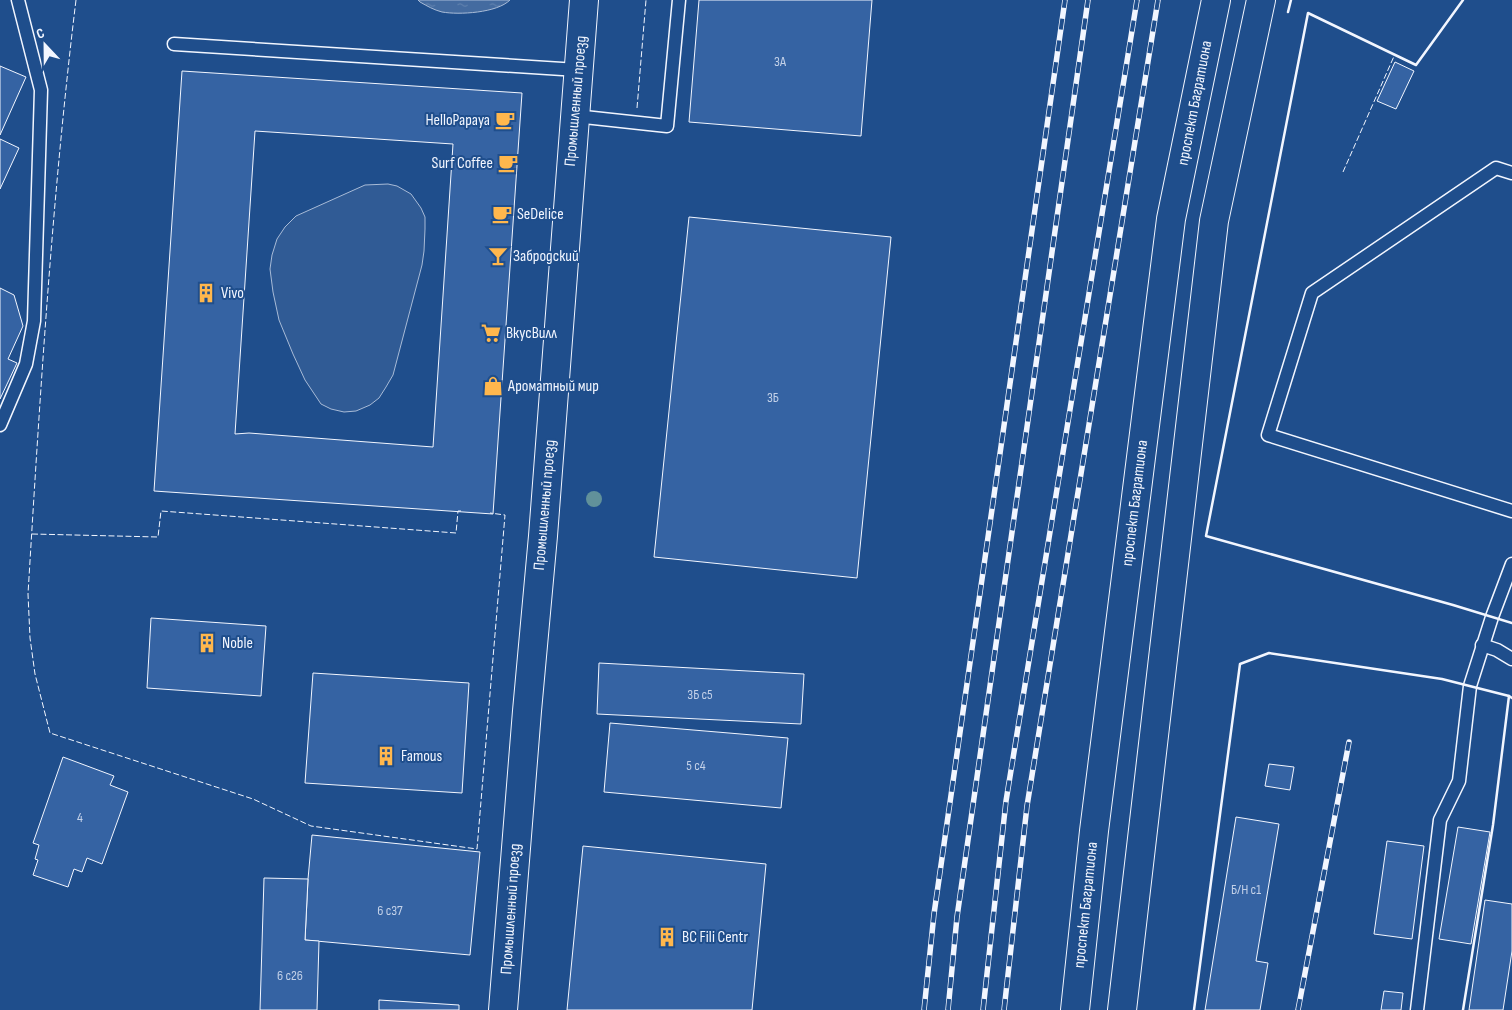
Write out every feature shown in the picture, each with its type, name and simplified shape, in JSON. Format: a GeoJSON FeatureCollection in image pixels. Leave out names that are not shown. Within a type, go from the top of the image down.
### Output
{"type":"FeatureCollection","features":[{"type":"Feature","properties":{"kind":"main road","name":"Промышленный проезд"},"geometry":{"type":"LineString","coordinates":[[503,1010],[543,536],[584,0]]}},
{"type":"Feature","properties":{"kind":"main road","name":"проспект Багратиона"},"geometry":{"type":"LineString","coordinates":[[1074,1010],[1094,831],[1171,219],[1216,0]]}},
{"type":"Feature","properties":{"kind":"main road"},"geometry":{"type":"LineString","coordinates":[[1122,1010],[1214,221],[1261,0]]}},
{"type":"Feature","properties":{"kind":"lane"},"geometry":{"type":"LineString","coordinates":[[0,425],[26,364],[34,321],[42,90],[18,0]]}},
{"type":"Feature","properties":{"kind":"lane"},"geometry":{"type":"LineString","coordinates":[[574,116],[667,126],[679,0]]}},
{"type":"Feature","properties":{"kind":"lane"},"geometry":{"type":"LineString","coordinates":[[174,44],[578,70]]}},
{"type":"Feature","properties":{"kind":"lane"},"geometry":{"type":"LineString","coordinates":[[1512,172],[1496,168],[1312,293],[1268,435],[1512,511]]}},
{"type":"Feature","properties":{"kind":"lane"},"geometry":{"type":"LineString","coordinates":[[1417,1010],[1440,820],[1458,781],[1470,686],[1482,645],[1512,564]]}},
{"type":"Feature","properties":{"kind":"lane"},"geometry":{"type":"LineString","coordinates":[[1482,645],[1498,650],[1512,659]]}},
{"type":"Feature","properties":{"kind":"shaded area"},"geometry":{"type":"Polygon","coordinates":[[[388,184],[397,186],[411,194],[425,217],[422,265],[393,375],[379,398],[370,405],[356,411],[344,412],[321,404],[305,380],[293,354],[279,320],[273,292],[270,269],[272,255],[277,239],[296,216],[365,185],[388,184]]]}},
{"type":"Feature","properties":{"kind":"water"},"geometry":{"type":"Polygon","coordinates":[[[418,0],[510,0],[496,8],[478,12],[449,13],[439,11],[418,0]]]}},
{"type":"Feature","properties":{"kind":"building"},"geometry":{"type":"Polygon","coordinates":[[[699,0],[872,0],[861,136],[689,122],[699,0]]]}},
{"type":"Feature","properties":{"kind":"building"},"geometry":{"type":"Polygon","coordinates":[[[1395,62],[1414,71],[1396,109],[1377,101],[1395,62]]]}},
{"type":"Feature","properties":{"kind":"building"},"geometry":{"type":"Polygon","coordinates":[[[0,66],[26,77],[0,135],[0,66]]]}},
{"type":"Feature","properties":{"kind":"building","name":"Vivo"},"geometry":{"type":"Polygon","coordinates":[[[182,71],[522,93],[493,514],[154,491],[182,71]],[[255,131],[235,434],[249,433],[433,447],[453,144],[255,131]]]}},
{"type":"Feature","properties":{"kind":"building"},"geometry":{"type":"Polygon","coordinates":[[[0,139],[19,148],[0,189],[0,139]]]}},
{"type":"Feature","properties":{"kind":"building"},"geometry":{"type":"Polygon","coordinates":[[[689,217],[891,237],[857,578],[654,557],[689,217]]]}},
{"type":"Feature","properties":{"kind":"building"},"geometry":{"type":"Polygon","coordinates":[[[0,288],[14,295],[23,326],[8,359],[17,363],[0,399],[0,288]]]}},
{"type":"Feature","properties":{"kind":"building","name":"Noble"},"geometry":{"type":"Polygon","coordinates":[[[151,618],[266,626],[261,696],[147,688],[151,618]]]}},
{"type":"Feature","properties":{"kind":"building"},"geometry":{"type":"Polygon","coordinates":[[[599,663],[804,674],[801,724],[597,714],[599,663]]]}},
{"type":"Feature","properties":{"kind":"building","name":"Famous"},"geometry":{"type":"Polygon","coordinates":[[[313,673],[469,683],[462,793],[305,783],[313,673]]]}},
{"type":"Feature","properties":{"kind":"building"},"geometry":{"type":"Polygon","coordinates":[[[610,723],[788,738],[781,808],[604,792],[610,723]]]}},
{"type":"Feature","properties":{"kind":"building"},"geometry":{"type":"Polygon","coordinates":[[[63,757],[114,776],[110,785],[128,792],[102,864],[87,858],[82,872],[74,869],[68,887],[33,875],[38,860],[35,859],[39,845],[33,843],[63,757]]]}},
{"type":"Feature","properties":{"kind":"building"},"geometry":{"type":"Polygon","coordinates":[[[1269,764],[1294,767],[1290,790],[1265,786],[1269,764]]]}},
{"type":"Feature","properties":{"kind":"building"},"geometry":{"type":"Polygon","coordinates":[[[1236,817],[1279,824],[1256,961],[1268,963],[1260,1010],[1205,1010],[1236,817]]]}},
{"type":"Feature","properties":{"kind":"building"},"geometry":{"type":"Polygon","coordinates":[[[1458,827],[1490,832],[1471,944],[1439,939],[1458,827]]]}},
{"type":"Feature","properties":{"kind":"building"},"geometry":{"type":"Polygon","coordinates":[[[312,835],[480,852],[470,955],[305,940],[312,835]]]}},
{"type":"Feature","properties":{"kind":"building"},"geometry":{"type":"Polygon","coordinates":[[[1387,841],[1424,846],[1412,939],[1374,934],[1387,841]]]}},
{"type":"Feature","properties":{"kind":"building","name":"BC Fili Centr"},"geometry":{"type":"Polygon","coordinates":[[[583,846],[766,864],[752,1010],[567,1010],[583,846]]]}},
{"type":"Feature","properties":{"kind":"building"},"geometry":{"type":"Polygon","coordinates":[[[264,878],[308,879],[305,940],[319,941],[317,1010],[260,1010],[264,878]]]}},
{"type":"Feature","properties":{"kind":"building"},"geometry":{"type":"Polygon","coordinates":[[[1485,900],[1512,904],[1512,951],[1503,1010],[1469,1010],[1485,900]]]}},
{"type":"Feature","properties":{"kind":"building"},"geometry":{"type":"Polygon","coordinates":[[[1384,991],[1403,993],[1401,1010],[1381,1010],[1384,991]]]}},
{"type":"Feature","properties":{"kind":"building"},"geometry":{"type":"Polygon","coordinates":[[[379,1000],[459,1005],[459,1010],[379,1010],[379,1000]]]}},
{"type":"Feature","properties":{"kind":"railway"},"geometry":{"type":"LineString","coordinates":[[924,1010],[934,914],[1065,0]]}},
{"type":"Feature","properties":{"kind":"railway"},"geometry":{"type":"LineString","coordinates":[[948,1010],[957,917],[1088,0]]}},
{"type":"Feature","properties":{"kind":"railway"},"geometry":{"type":"LineString","coordinates":[[983,1010],[1006,801],[1137,0]]}},
{"type":"Feature","properties":{"kind":"railway"},"geometry":{"type":"LineString","coordinates":[[1004,1010],[1027,806],[1158,0]]}},
{"type":"Feature","properties":{"kind":"railway"},"geometry":{"type":"LineString","coordinates":[[1298,1010],[1349,742]]}},
{"type":"Feature","properties":{"kind":"fence"},"geometry":{"type":"LineString","coordinates":[[76,0],[53,222],[28,594],[30,638],[35,674],[50,733],[253,799],[311,826],[477,849],[505,515],[490,513]]}},
{"type":"Feature","properties":{"kind":"fence"},"geometry":{"type":"LineString","coordinates":[[637,108],[646,0]]}},
{"type":"Feature","properties":{"kind":"fence"},"geometry":{"type":"LineString","coordinates":[[1343,172],[1395,54]]}},
{"type":"Feature","properties":{"kind":"fence"},"geometry":{"type":"LineString","coordinates":[[32,534],[158,537],[161,511],[456,533],[458,511],[461,511]]}},
{"type":"Feature","properties":{"kind":"wall"},"geometry":{"type":"LineString","coordinates":[[1288,12],[1291,0]]}},
{"type":"Feature","properties":{"kind":"wall"},"geometry":{"type":"LineString","coordinates":[[1463,0],[1416,65],[1308,13],[1206,536],[1512,623]]}},
{"type":"Feature","properties":{"kind":"wall"},"geometry":{"type":"LineString","coordinates":[[1194,1010],[1240,664],[1269,653],[1442,679],[1512,698]]}},
{"type":"Feature","properties":{"kind":"wall"},"geometry":{"type":"LineString","coordinates":[[1463,1010],[1493,825],[1509,696]]}},
{"type":"Feature","properties":{"kind":"place","name":"HelloPapaya"},"geometry":{"type":"Point","coordinates":[505,120]}},
{"type":"Feature","properties":{"kind":"place","name":"Surf Coffee"},"geometry":{"type":"Point","coordinates":[508,163]}},
{"type":"Feature","properties":{"kind":"place","name":"SeDelice"},"geometry":{"type":"Point","coordinates":[502,214]}},
{"type":"Feature","properties":{"kind":"place","name":"Забродский"},"geometry":{"type":"Point","coordinates":[498,256]}},
{"type":"Feature","properties":{"kind":"place","name":"Vivo"},"geometry":{"type":"Point","coordinates":[206,293]}},
{"type":"Feature","properties":{"kind":"place","name":"ВкусВилл"},"geometry":{"type":"Point","coordinates":[491,333]}},
{"type":"Feature","properties":{"kind":"place","name":"Ароматный мир"},"geometry":{"type":"Point","coordinates":[493,386]}},
{"type":"Feature","properties":{"kind":"place","name":"Noble"},"geometry":{"type":"Point","coordinates":[207,643]}},
{"type":"Feature","properties":{"kind":"place","name":"Famous"},"geometry":{"type":"Point","coordinates":[386,756]}},
{"type":"Feature","properties":{"kind":"place","name":"BC Fili Centr"},"geometry":{"type":"Point","coordinates":[667,937]}}]}
